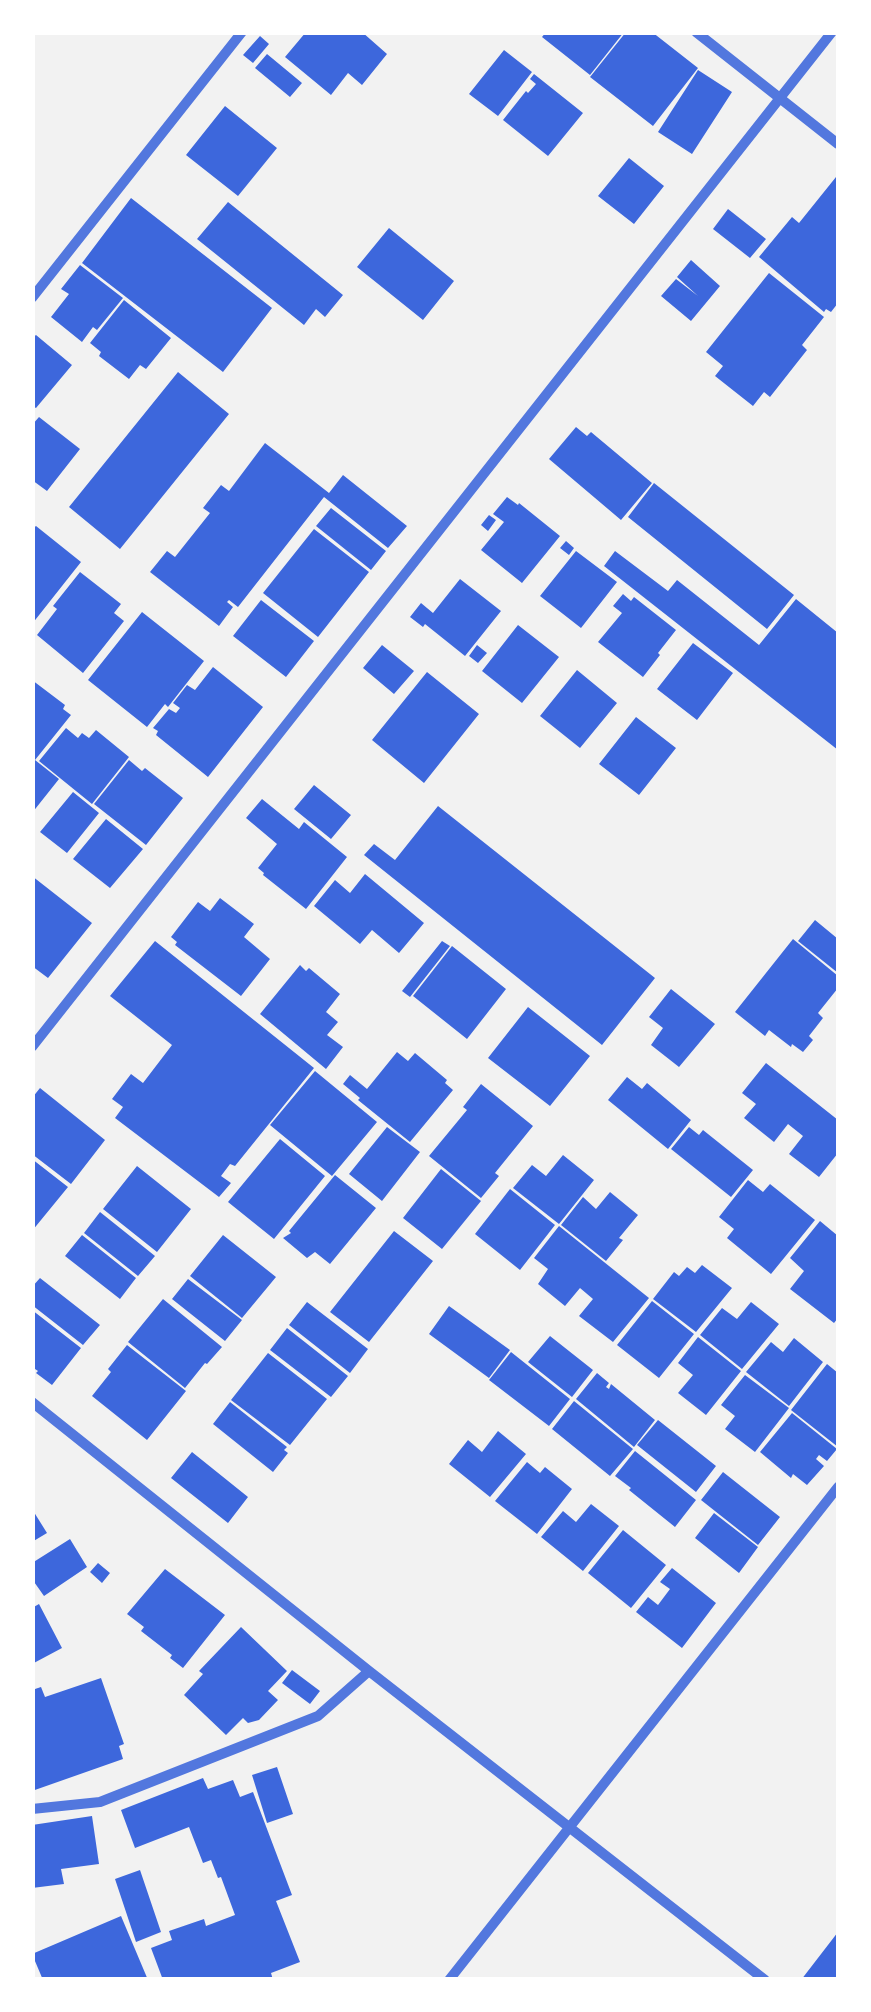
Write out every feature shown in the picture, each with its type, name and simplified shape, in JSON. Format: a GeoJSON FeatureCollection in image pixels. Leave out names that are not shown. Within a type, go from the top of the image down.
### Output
{"type":"FeatureCollection","features":[{"type":"Feature","properties":{"kind":"street"},"geometry":{"type":"LineString","coordinates":[[32,298],[242,32]]}},
{"type":"Feature","properties":{"kind":"street"},"geometry":{"type":"LineString","coordinates":[[696,32],[838,144]]}},
{"type":"Feature","properties":{"kind":"street"},"geometry":{"type":"LineString","coordinates":[[32,1047],[832,32]]}},
{"type":"Feature","properties":{"kind":"street"},"geometry":{"type":"LineString","coordinates":[[32,1402],[766,1980]]}},
{"type":"Feature","properties":{"kind":"street"},"geometry":{"type":"LineString","coordinates":[[450,1980],[838,1487]]}},
{"type":"Feature","properties":{"kind":"street"},"geometry":{"type":"LineString","coordinates":[[32,1809],[100,1802],[318,1716],[369,1671]]}},
{"type":"Feature","properties":{"kind":"building"},"geometry":{"type":"Polygon","coordinates":[[[306,32],[362,32],[387,54],[362,85],[348,73],[331,95],[285,57],[306,32]]]}},
{"type":"Feature","properties":{"kind":"building"},"geometry":{"type":"Polygon","coordinates":[[[546,32],[624,32],[590,75],[542,37],[546,32]]]}},
{"type":"Feature","properties":{"kind":"building"},"geometry":{"type":"Polygon","coordinates":[[[626,32],[652,32],[698,68],[653,126],[590,77],[626,32]]]}},
{"type":"Feature","properties":{"kind":"building"},"geometry":{"type":"Polygon","coordinates":[[[260,36],[269,44],[253,63],[243,55],[260,36]]]}},
{"type":"Feature","properties":{"kind":"building"},"geometry":{"type":"Polygon","coordinates":[[[504,50],[532,72],[498,116],[469,94],[504,50]]]}},
{"type":"Feature","properties":{"kind":"building"},"geometry":{"type":"Polygon","coordinates":[[[267,54],[302,83],[290,97],[255,68],[267,54]]]}},
{"type":"Feature","properties":{"kind":"building"},"geometry":{"type":"Polygon","coordinates":[[[698,70],[732,92],[692,154],[658,132],[698,70]]]}},
{"type":"Feature","properties":{"kind":"building"},"geometry":{"type":"Polygon","coordinates":[[[534,74],[583,113],[548,156],[503,120],[536,84],[530,79],[534,74]]]}},
{"type":"Feature","properties":{"kind":"building"},"geometry":{"type":"Polygon","coordinates":[[[225,106],[277,148],[238,196],[186,155],[225,106]]]}},
{"type":"Feature","properties":{"kind":"building"},"geometry":{"type":"Polygon","coordinates":[[[629,158],[664,186],[634,224],[598,196],[629,158]]]}},
{"type":"Feature","properties":{"kind":"building"},"geometry":{"type":"Polygon","coordinates":[[[836,177],[838,303],[831,312],[824,312],[759,257],[792,217],[799,223],[836,177]]]}},
{"type":"Feature","properties":{"kind":"building"},"geometry":{"type":"Polygon","coordinates":[[[131,198],[272,308],[223,372],[82,263],[131,198]]]}},
{"type":"Feature","properties":{"kind":"building"},"geometry":{"type":"Polygon","coordinates":[[[228,202],[343,295],[325,317],[316,309],[304,325],[197,239],[228,202]]]}},
{"type":"Feature","properties":{"kind":"building"},"geometry":{"type":"Polygon","coordinates":[[[728,209],[766,239],[750,258],[713,229],[728,209]]]}},
{"type":"Feature","properties":{"kind":"building"},"geometry":{"type":"Polygon","coordinates":[[[389,228],[454,281],[423,320],[357,267],[389,228]]]}},
{"type":"Feature","properties":{"kind":"building"},"geometry":{"type":"Polygon","coordinates":[[[691,260],[720,286],[691,321],[661,296],[676,279],[698,296],[677,277],[691,260]]]}},
{"type":"Feature","properties":{"kind":"building"},"geometry":{"type":"Polygon","coordinates":[[[80,265],[123,298],[82,342],[51,317],[69,294],[61,289],[80,265]]]}},
{"type":"Feature","properties":{"kind":"building"},"geometry":{"type":"Polygon","coordinates":[[[769,273],[824,317],[802,345],[807,350],[770,397],[764,392],[753,406],[715,376],[723,366],[706,352],[769,273]]]}},
{"type":"Feature","properties":{"kind":"building"},"geometry":{"type":"Polygon","coordinates":[[[124,300],[171,338],[146,369],[140,365],[129,379],[99,356],[101,352],[90,343],[124,300]]]}},
{"type":"Feature","properties":{"kind":"building"},"geometry":{"type":"Polygon","coordinates":[[[36,335],[72,365],[36,408],[32,406],[32,338],[36,335]]]}},
{"type":"Feature","properties":{"kind":"building"},"geometry":{"type":"Polygon","coordinates":[[[178,372],[229,414],[120,549],[69,507],[178,372]]]}},
{"type":"Feature","properties":{"kind":"building"},"geometry":{"type":"Polygon","coordinates":[[[39,417],[80,449],[47,491],[32,480],[32,425],[39,417]]]}},
{"type":"Feature","properties":{"kind":"building"},"geometry":{"type":"Polygon","coordinates":[[[576,427],[587,436],[591,432],[652,483],[621,520],[549,459],[576,427]]]}},
{"type":"Feature","properties":{"kind":"building"},"geometry":{"type":"Polygon","coordinates":[[[265,443],[329,493],[343,475],[407,526],[388,548],[324,497],[238,607],[227,602],[233,607],[219,626],[150,572],[167,551],[175,557],[210,513],[203,508],[221,485],[229,491],[265,443]]]}},
{"type":"Feature","properties":{"kind":"building"},"geometry":{"type":"Polygon","coordinates":[[[654,483],[794,595],[767,629],[628,517],[654,483]]]}},
{"type":"Feature","properties":{"kind":"building"},"geometry":{"type":"Polygon","coordinates":[[[507,497],[560,536],[522,583],[481,550],[504,522],[493,514],[507,497]]]}},
{"type":"Feature","properties":{"kind":"building"},"geometry":{"type":"Polygon","coordinates":[[[331,508],[386,551],[371,570],[316,526],[331,508]]]}},
{"type":"Feature","properties":{"kind":"building"},"geometry":{"type":"Polygon","coordinates":[[[489,515],[496,520],[488,531],[481,525],[489,515]]]}},
{"type":"Feature","properties":{"kind":"building"},"geometry":{"type":"Polygon","coordinates":[[[36,526],[81,562],[32,624],[32,529],[36,526]]]}},
{"type":"Feature","properties":{"kind":"building"},"geometry":{"type":"Polygon","coordinates":[[[314,529],[369,572],[318,637],[263,593],[314,529]]]}},
{"type":"Feature","properties":{"kind":"building"},"geometry":{"type":"Polygon","coordinates":[[[566,541],[574,548],[569,555],[560,548],[566,541]]]}},
{"type":"Feature","properties":{"kind":"building"},"geometry":{"type":"Polygon","coordinates":[[[576,551],[617,582],[581,628],[540,596],[576,551]]]}},
{"type":"Feature","properties":{"kind":"building"},"geometry":{"type":"Polygon","coordinates":[[[615,551],[668,591],[677,580],[759,645],[796,599],[838,633],[838,750],[604,566],[615,551]]]}},
{"type":"Feature","properties":{"kind":"building"},"geometry":{"type":"Polygon","coordinates":[[[80,572],[121,604],[114,613],[124,621],[83,673],[37,635],[57,609],[53,606],[80,572]]]}},
{"type":"Feature","properties":{"kind":"building"},"geometry":{"type":"Polygon","coordinates":[[[460,579],[501,611],[465,656],[410,617],[421,603],[433,613],[460,579]]]}},
{"type":"Feature","properties":{"kind":"building"},"geometry":{"type":"Polygon","coordinates":[[[623,594],[631,601],[634,597],[676,630],[643,677],[598,642],[622,613],[613,606],[623,594]]]}},
{"type":"Feature","properties":{"kind":"building"},"geometry":{"type":"Polygon","coordinates":[[[261,600],[314,641],[286,677],[233,636],[261,600]]]}},
{"type":"Feature","properties":{"kind":"building"},"geometry":{"type":"Polygon","coordinates":[[[142,612],[204,661],[147,727],[88,680],[142,612]]]}},
{"type":"Feature","properties":{"kind":"building"},"geometry":{"type":"Polygon","coordinates":[[[518,625],[559,657],[522,703],[482,671],[518,625]]]}},
{"type":"Feature","properties":{"kind":"building"},"geometry":{"type":"Polygon","coordinates":[[[693,643],[733,673],[697,720],[657,689],[693,643]]]}},
{"type":"Feature","properties":{"kind":"building"},"geometry":{"type":"Polygon","coordinates":[[[382,645],[414,671],[394,694],[363,668],[382,645]]]}},
{"type":"Feature","properties":{"kind":"building"},"geometry":{"type":"Polygon","coordinates":[[[477,645],[487,653],[478,663],[469,656],[477,645]]]}},
{"type":"Feature","properties":{"kind":"building"},"geometry":{"type":"Polygon","coordinates":[[[213,667],[263,707],[208,777],[156,735],[158,731],[153,728],[169,709],[176,713],[180,708],[173,703],[187,685],[195,690],[213,667]]]}},
{"type":"Feature","properties":{"kind":"building"},"geometry":{"type":"Polygon","coordinates":[[[577,670],[617,703],[580,748],[540,716],[577,670]]]}},
{"type":"Feature","properties":{"kind":"building"},"geometry":{"type":"Polygon","coordinates":[[[427,672],[479,714],[424,783],[372,740],[427,672]]]}},
{"type":"Feature","properties":{"kind":"building"},"geometry":{"type":"Polygon","coordinates":[[[32,680],[65,705],[63,709],[71,715],[35,760],[59,779],[32,813],[32,680]]]}},
{"type":"Feature","properties":{"kind":"building"},"geometry":{"type":"Polygon","coordinates":[[[636,717],[676,748],[639,795],[599,764],[636,717]]]}},
{"type":"Feature","properties":{"kind":"building"},"geometry":{"type":"Polygon","coordinates":[[[66,728],[78,738],[82,733],[89,738],[96,730],[129,757],[92,804],[39,761],[66,728]]]}},
{"type":"Feature","properties":{"kind":"building"},"geometry":{"type":"Polygon","coordinates":[[[129,760],[183,798],[146,845],[94,804],[129,760]]]}},
{"type":"Feature","properties":{"kind":"building"},"geometry":{"type":"Polygon","coordinates":[[[314,785],[351,815],[331,839],[294,809],[314,785]]]}},
{"type":"Feature","properties":{"kind":"building"},"geometry":{"type":"Polygon","coordinates":[[[73,792],[99,813],[67,853],[40,832],[73,792]]]}},
{"type":"Feature","properties":{"kind":"building"},"geometry":{"type":"Polygon","coordinates":[[[262,799],[299,829],[304,822],[347,857],[306,909],[258,868],[277,844],[246,818],[262,799]]]}},
{"type":"Feature","properties":{"kind":"building"},"geometry":{"type":"Polygon","coordinates":[[[438,806],[655,978],[602,1045],[364,855],[374,844],[395,860],[438,806]]]}},
{"type":"Feature","properties":{"kind":"building"},"geometry":{"type":"Polygon","coordinates":[[[106,819],[143,849],[110,888],[73,859],[106,819]]]}},
{"type":"Feature","properties":{"kind":"building"},"geometry":{"type":"Polygon","coordinates":[[[365,874],[424,923],[399,953],[372,930],[360,944],[314,906],[335,880],[350,893],[365,874]]]}},
{"type":"Feature","properties":{"kind":"building"},"geometry":{"type":"Polygon","coordinates":[[[32,876],[92,923],[48,978],[32,966],[32,876]]]}},
{"type":"Feature","properties":{"kind":"building"},"geometry":{"type":"Polygon","coordinates":[[[220,898],[254,924],[244,937],[270,959],[241,996],[175,945],[177,942],[171,937],[198,902],[210,911],[220,898]]]}},
{"type":"Feature","properties":{"kind":"building"},"geometry":{"type":"Polygon","coordinates":[[[815,920],[838,939],[838,973],[798,941],[815,920]]]}},
{"type":"Feature","properties":{"kind":"building"},"geometry":{"type":"Polygon","coordinates":[[[793,939],[838,976],[838,988],[818,1013],[823,1018],[803,1052],[769,1030],[765,1036],[735,1012],[793,939]]]}},
{"type":"Feature","properties":{"kind":"building"},"geometry":{"type":"Polygon","coordinates":[[[155,941],[314,1068],[235,1166],[230,1164],[221,1176],[231,1183],[219,1197],[115,1118],[123,1107],[112,1099],[131,1074],[143,1083],[172,1045],[110,996],[155,941]]]}},
{"type":"Feature","properties":{"kind":"building"},"geometry":{"type":"Polygon","coordinates":[[[442,941],[450,946],[410,997],[402,991],[442,941]]]}},
{"type":"Feature","properties":{"kind":"building"},"geometry":{"type":"Polygon","coordinates":[[[452,946],[506,989],[467,1039],[413,996],[452,946]]]}},
{"type":"Feature","properties":{"kind":"building"},"geometry":{"type":"Polygon","coordinates":[[[300,965],[340,994],[326,1012],[338,1022],[327,1035],[343,1047],[326,1069],[260,1014],[300,965]]]}},
{"type":"Feature","properties":{"kind":"building"},"geometry":{"type":"Polygon","coordinates":[[[671,989],[715,1024],[679,1067],[651,1045],[663,1028],[649,1017],[671,989]]]}},
{"type":"Feature","properties":{"kind":"building"},"geometry":{"type":"Polygon","coordinates":[[[528,1007],[590,1056],[550,1106],[488,1058],[528,1007]]]}},
{"type":"Feature","properties":{"kind":"building"},"geometry":{"type":"Polygon","coordinates":[[[397,1052],[408,1061],[415,1053],[453,1090],[410,1142],[343,1084],[350,1075],[367,1089],[397,1052]]]}},
{"type":"Feature","properties":{"kind":"building"},"geometry":{"type":"Polygon","coordinates":[[[766,1063],[838,1120],[838,1153],[819,1177],[789,1154],[803,1136],[788,1124],[774,1142],[744,1118],[756,1104],[742,1093],[766,1063]]]}},
{"type":"Feature","properties":{"kind":"building"},"geometry":{"type":"Polygon","coordinates":[[[315,1071],[377,1122],[332,1176],[270,1125],[315,1071]]]}},
{"type":"Feature","properties":{"kind":"building"},"geometry":{"type":"Polygon","coordinates":[[[627,1077],[642,1089],[647,1083],[691,1120],[668,1149],[608,1100],[627,1077]]]}},
{"type":"Feature","properties":{"kind":"building"},"geometry":{"type":"Polygon","coordinates":[[[481,1084],[533,1126],[495,1173],[499,1176],[481,1198],[429,1156],[467,1110],[463,1107],[481,1084]]]}},
{"type":"Feature","properties":{"kind":"building"},"geometry":{"type":"Polygon","coordinates":[[[40,1088],[105,1140],[71,1184],[32,1154],[32,1098],[40,1088]]]}},
{"type":"Feature","properties":{"kind":"building"},"geometry":{"type":"Polygon","coordinates":[[[387,1127],[420,1152],[382,1201],[349,1174],[387,1127]]]}},
{"type":"Feature","properties":{"kind":"building"},"geometry":{"type":"Polygon","coordinates":[[[689,1127],[699,1135],[703,1130],[753,1170],[731,1197],[671,1149],[689,1127]]]}},
{"type":"Feature","properties":{"kind":"building"},"geometry":{"type":"Polygon","coordinates":[[[280,1139],[325,1176],[274,1239],[228,1202],[280,1139]]]}},
{"type":"Feature","properties":{"kind":"building"},"geometry":{"type":"Polygon","coordinates":[[[563,1155],[594,1180],[559,1224],[513,1188],[532,1165],[546,1176],[563,1155]]]}},
{"type":"Feature","properties":{"kind":"building"},"geometry":{"type":"Polygon","coordinates":[[[32,1159],[68,1187],[32,1231],[32,1159]]]}},
{"type":"Feature","properties":{"kind":"building"},"geometry":{"type":"Polygon","coordinates":[[[137,1166],[191,1209],[157,1252],[103,1209],[137,1166]]]}},
{"type":"Feature","properties":{"kind":"building"},"geometry":{"type":"Polygon","coordinates":[[[441,1169],[481,1201],[442,1249],[403,1218],[441,1169]]]}},
{"type":"Feature","properties":{"kind":"building"},"geometry":{"type":"Polygon","coordinates":[[[335,1175],[376,1208],[330,1264],[315,1252],[307,1258],[283,1238],[335,1175]]]}},
{"type":"Feature","properties":{"kind":"building"},"geometry":{"type":"Polygon","coordinates":[[[748,1180],[763,1192],[770,1184],[815,1220],[771,1274],[727,1238],[734,1229],[719,1217],[748,1180]]]}},
{"type":"Feature","properties":{"kind":"building"},"geometry":{"type":"Polygon","coordinates":[[[510,1189],[555,1225],[520,1270],[475,1234],[510,1189]]]}},
{"type":"Feature","properties":{"kind":"building"},"geometry":{"type":"Polygon","coordinates":[[[610,1192],[638,1215],[606,1261],[561,1225],[583,1197],[596,1209],[610,1192]]]}},
{"type":"Feature","properties":{"kind":"building"},"geometry":{"type":"Polygon","coordinates":[[[100,1212],[155,1256],[138,1276],[84,1233],[100,1212]]]}},
{"type":"Feature","properties":{"kind":"building"},"geometry":{"type":"Polygon","coordinates":[[[820,1221],[838,1236],[838,1318],[834,1323],[790,1289],[804,1271],[790,1258],[820,1221]]]}},
{"type":"Feature","properties":{"kind":"building"},"geometry":{"type":"Polygon","coordinates":[[[559,1226],[649,1298],[613,1342],[579,1316],[593,1299],[580,1288],[565,1306],[538,1284],[548,1269],[534,1258],[559,1226]]]}},
{"type":"Feature","properties":{"kind":"building"},"geometry":{"type":"Polygon","coordinates":[[[394,1231],[433,1261],[369,1342],[330,1312],[394,1231]]]}},
{"type":"Feature","properties":{"kind":"building"},"geometry":{"type":"Polygon","coordinates":[[[82,1235],[136,1278],[120,1299],[65,1256],[82,1235]]]}},
{"type":"Feature","properties":{"kind":"building"},"geometry":{"type":"Polygon","coordinates":[[[223,1235],[276,1277],[242,1318],[190,1276],[223,1235]]]}},
{"type":"Feature","properties":{"kind":"building"},"geometry":{"type":"Polygon","coordinates":[[[702,1265],[732,1288],[696,1332],[653,1299],[674,1272],[679,1276],[687,1267],[695,1273],[702,1265]]]}},
{"type":"Feature","properties":{"kind":"building"},"geometry":{"type":"Polygon","coordinates":[[[40,1278],[100,1325],[83,1345],[32,1305],[32,1287],[40,1278]]]}},
{"type":"Feature","properties":{"kind":"building"},"geometry":{"type":"Polygon","coordinates":[[[188,1279],[242,1320],[225,1341],[172,1299],[188,1279]]]}},
{"type":"Feature","properties":{"kind":"building"},"geometry":{"type":"Polygon","coordinates":[[[163,1299],[222,1347],[185,1388],[128,1342],[163,1299]]]}},
{"type":"Feature","properties":{"kind":"building"},"geometry":{"type":"Polygon","coordinates":[[[652,1301],[694,1334],[659,1378],[617,1345],[652,1301]]]}},
{"type":"Feature","properties":{"kind":"building"},"geometry":{"type":"Polygon","coordinates":[[[307,1302],[368,1349],[350,1373],[289,1325],[307,1302]]]}},
{"type":"Feature","properties":{"kind":"building"},"geometry":{"type":"Polygon","coordinates":[[[751,1302],[779,1324],[742,1369],[700,1335],[722,1308],[737,1319],[751,1302]]]}},
{"type":"Feature","properties":{"kind":"building"},"geometry":{"type":"Polygon","coordinates":[[[449,1306],[510,1350],[489,1378],[429,1334],[449,1306]]]}},
{"type":"Feature","properties":{"kind":"building"},"geometry":{"type":"Polygon","coordinates":[[[32,1310],[81,1348],[52,1385],[32,1367],[32,1310]]]}},
{"type":"Feature","properties":{"kind":"building"},"geometry":{"type":"Polygon","coordinates":[[[287,1328],[348,1376],[331,1397],[270,1350],[287,1328]]]}},
{"type":"Feature","properties":{"kind":"building"},"geometry":{"type":"Polygon","coordinates":[[[550,1336],[593,1370],[572,1397],[528,1362],[550,1336]]]}},
{"type":"Feature","properties":{"kind":"building"},"geometry":{"type":"Polygon","coordinates":[[[698,1337],[741,1371],[706,1415],[678,1393],[693,1375],[678,1363],[698,1337]]]}},
{"type":"Feature","properties":{"kind":"building"},"geometry":{"type":"Polygon","coordinates":[[[794,1338],[823,1362],[789,1406],[746,1372],[771,1342],[783,1352],[794,1338]]]}},
{"type":"Feature","properties":{"kind":"building"},"geometry":{"type":"Polygon","coordinates":[[[127,1345],[186,1391],[147,1440],[92,1396],[127,1345]]]}},
{"type":"Feature","properties":{"kind":"building"},"geometry":{"type":"Polygon","coordinates":[[[511,1352],[570,1399],[549,1426],[489,1380],[511,1352]]]}},
{"type":"Feature","properties":{"kind":"building"},"geometry":{"type":"Polygon","coordinates":[[[268,1353],[327,1399],[290,1445],[231,1400],[268,1353]]]}},
{"type":"Feature","properties":{"kind":"building"},"geometry":{"type":"Polygon","coordinates":[[[827,1364],[838,1373],[838,1447],[791,1410],[827,1364]]]}},
{"type":"Feature","properties":{"kind":"building"},"geometry":{"type":"Polygon","coordinates":[[[597,1373],[609,1383],[606,1387],[609,1389],[611,1384],[655,1420],[634,1447],[576,1399],[597,1373]]]}},
{"type":"Feature","properties":{"kind":"building"},"geometry":{"type":"Polygon","coordinates":[[[745,1375],[789,1408],[755,1452],[725,1429],[735,1416],[721,1405],[745,1375]]]}},
{"type":"Feature","properties":{"kind":"building"},"geometry":{"type":"Polygon","coordinates":[[[574,1401],[633,1449],[610,1476],[552,1429],[574,1401]]]}},
{"type":"Feature","properties":{"kind":"building"},"geometry":{"type":"Polygon","coordinates":[[[230,1402],[287,1447],[284,1450],[288,1453],[273,1472],[213,1424],[230,1402]]]}},
{"type":"Feature","properties":{"kind":"building"},"geometry":{"type":"Polygon","coordinates":[[[792,1413],[837,1449],[827,1461],[819,1455],[816,1459],[824,1466],[807,1485],[793,1474],[791,1478],[760,1452],[792,1413]]]}},
{"type":"Feature","properties":{"kind":"building"},"geometry":{"type":"Polygon","coordinates":[[[658,1420],[716,1466],[696,1492],[637,1445],[658,1420]]]}},
{"type":"Feature","properties":{"kind":"building"},"geometry":{"type":"Polygon","coordinates":[[[498,1431],[526,1454],[490,1497],[449,1464],[468,1440],[482,1452],[498,1431]]]}},
{"type":"Feature","properties":{"kind":"building"},"geometry":{"type":"Polygon","coordinates":[[[635,1451],[696,1500],[675,1527],[615,1476],[635,1451]]]}},
{"type":"Feature","properties":{"kind":"building"},"geometry":{"type":"Polygon","coordinates":[[[192,1452],[248,1497],[228,1523],[171,1478],[192,1452]]]}},
{"type":"Feature","properties":{"kind":"building"},"geometry":{"type":"Polygon","coordinates":[[[527,1462],[540,1473],[545,1467],[572,1489],[537,1534],[495,1501],[527,1462]]]}},
{"type":"Feature","properties":{"kind":"building"},"geometry":{"type":"Polygon","coordinates":[[[723,1472],[780,1517],[758,1545],[701,1500],[723,1472]]]}},
{"type":"Feature","properties":{"kind":"building"},"geometry":{"type":"Polygon","coordinates":[[[591,1504],[619,1526],[583,1571],[541,1537],[563,1511],[576,1522],[591,1504]]]}},
{"type":"Feature","properties":{"kind":"building"},"geometry":{"type":"Polygon","coordinates":[[[32,1509],[47,1533],[32,1542],[32,1509]]]}},
{"type":"Feature","properties":{"kind":"building"},"geometry":{"type":"Polygon","coordinates":[[[714,1513],[758,1547],[739,1573],[695,1538],[714,1513]]]}},
{"type":"Feature","properties":{"kind":"building"},"geometry":{"type":"Polygon","coordinates":[[[623,1530],[666,1565],[631,1608],[588,1573],[623,1530]]]}},
{"type":"Feature","properties":{"kind":"building"},"geometry":{"type":"Polygon","coordinates":[[[70,1539],[87,1567],[44,1596],[32,1579],[32,1563],[70,1539]]]}},
{"type":"Feature","properties":{"kind":"building"},"geometry":{"type":"Polygon","coordinates":[[[98,1563],[110,1573],[102,1583],[90,1572],[98,1563]]]}},
{"type":"Feature","properties":{"kind":"building"},"geometry":{"type":"Polygon","coordinates":[[[672,1568],[716,1603],[682,1648],[636,1612],[648,1597],[658,1605],[670,1589],[660,1582],[672,1568]]]}},
{"type":"Feature","properties":{"kind":"building"},"geometry":{"type":"Polygon","coordinates":[[[165,1569],[225,1615],[183,1668],[127,1614],[165,1569]]]}},
{"type":"Feature","properties":{"kind":"building"},"geometry":{"type":"Polygon","coordinates":[[[39,1604],[62,1648],[32,1664],[32,1608],[39,1604]]]}},
{"type":"Feature","properties":{"kind":"building"},"geometry":{"type":"Polygon","coordinates":[[[241,1627],[287,1671],[268,1691],[278,1700],[259,1720],[248,1723],[243,1718],[226,1735],[184,1695],[203,1674],[199,1671],[241,1627]]]}},
{"type":"Feature","properties":{"kind":"building"},"geometry":{"type":"Polygon","coordinates":[[[292,1670],[320,1691],[310,1704],[282,1683],[292,1670]]]}},
{"type":"Feature","properties":{"kind":"building"},"geometry":{"type":"Polygon","coordinates":[[[101,1678],[124,1744],[119,1746],[123,1759],[32,1791],[32,1690],[41,1687],[45,1697],[101,1678]]]}},
{"type":"Feature","properties":{"kind":"building"},"geometry":{"type":"Polygon","coordinates":[[[277,1767],[293,1814],[267,1823],[252,1775],[277,1767]]]}},
{"type":"Feature","properties":{"kind":"building"},"geometry":{"type":"Polygon","coordinates":[[[203,1778],[208,1789],[233,1780],[240,1797],[253,1792],[292,1895],[276,1901],[300,1962],[271,1973],[273,1980],[163,1980],[151,1948],[172,1940],[169,1931],[204,1919],[206,1926],[235,1915],[221,1877],[218,1878],[211,1860],[203,1863],[189,1827],[135,1848],[121,1810],[203,1778]]]}},
{"type":"Feature","properties":{"kind":"building"},"geometry":{"type":"Polygon","coordinates":[[[92,1816],[99,1864],[61,1869],[64,1884],[32,1888],[32,1825],[92,1816]]]}},
{"type":"Feature","properties":{"kind":"building"},"geometry":{"type":"Polygon","coordinates":[[[140,1870],[161,1932],[136,1942],[115,1879],[140,1870]]]}},
{"type":"Feature","properties":{"kind":"building"},"geometry":{"type":"Polygon","coordinates":[[[121,1916],[148,1980],[43,1980],[32,1954],[121,1916]]]}},
{"type":"Feature","properties":{"kind":"building"},"geometry":{"type":"Polygon","coordinates":[[[838,1932],[838,1980],[801,1980],[838,1932]]]}}]}
